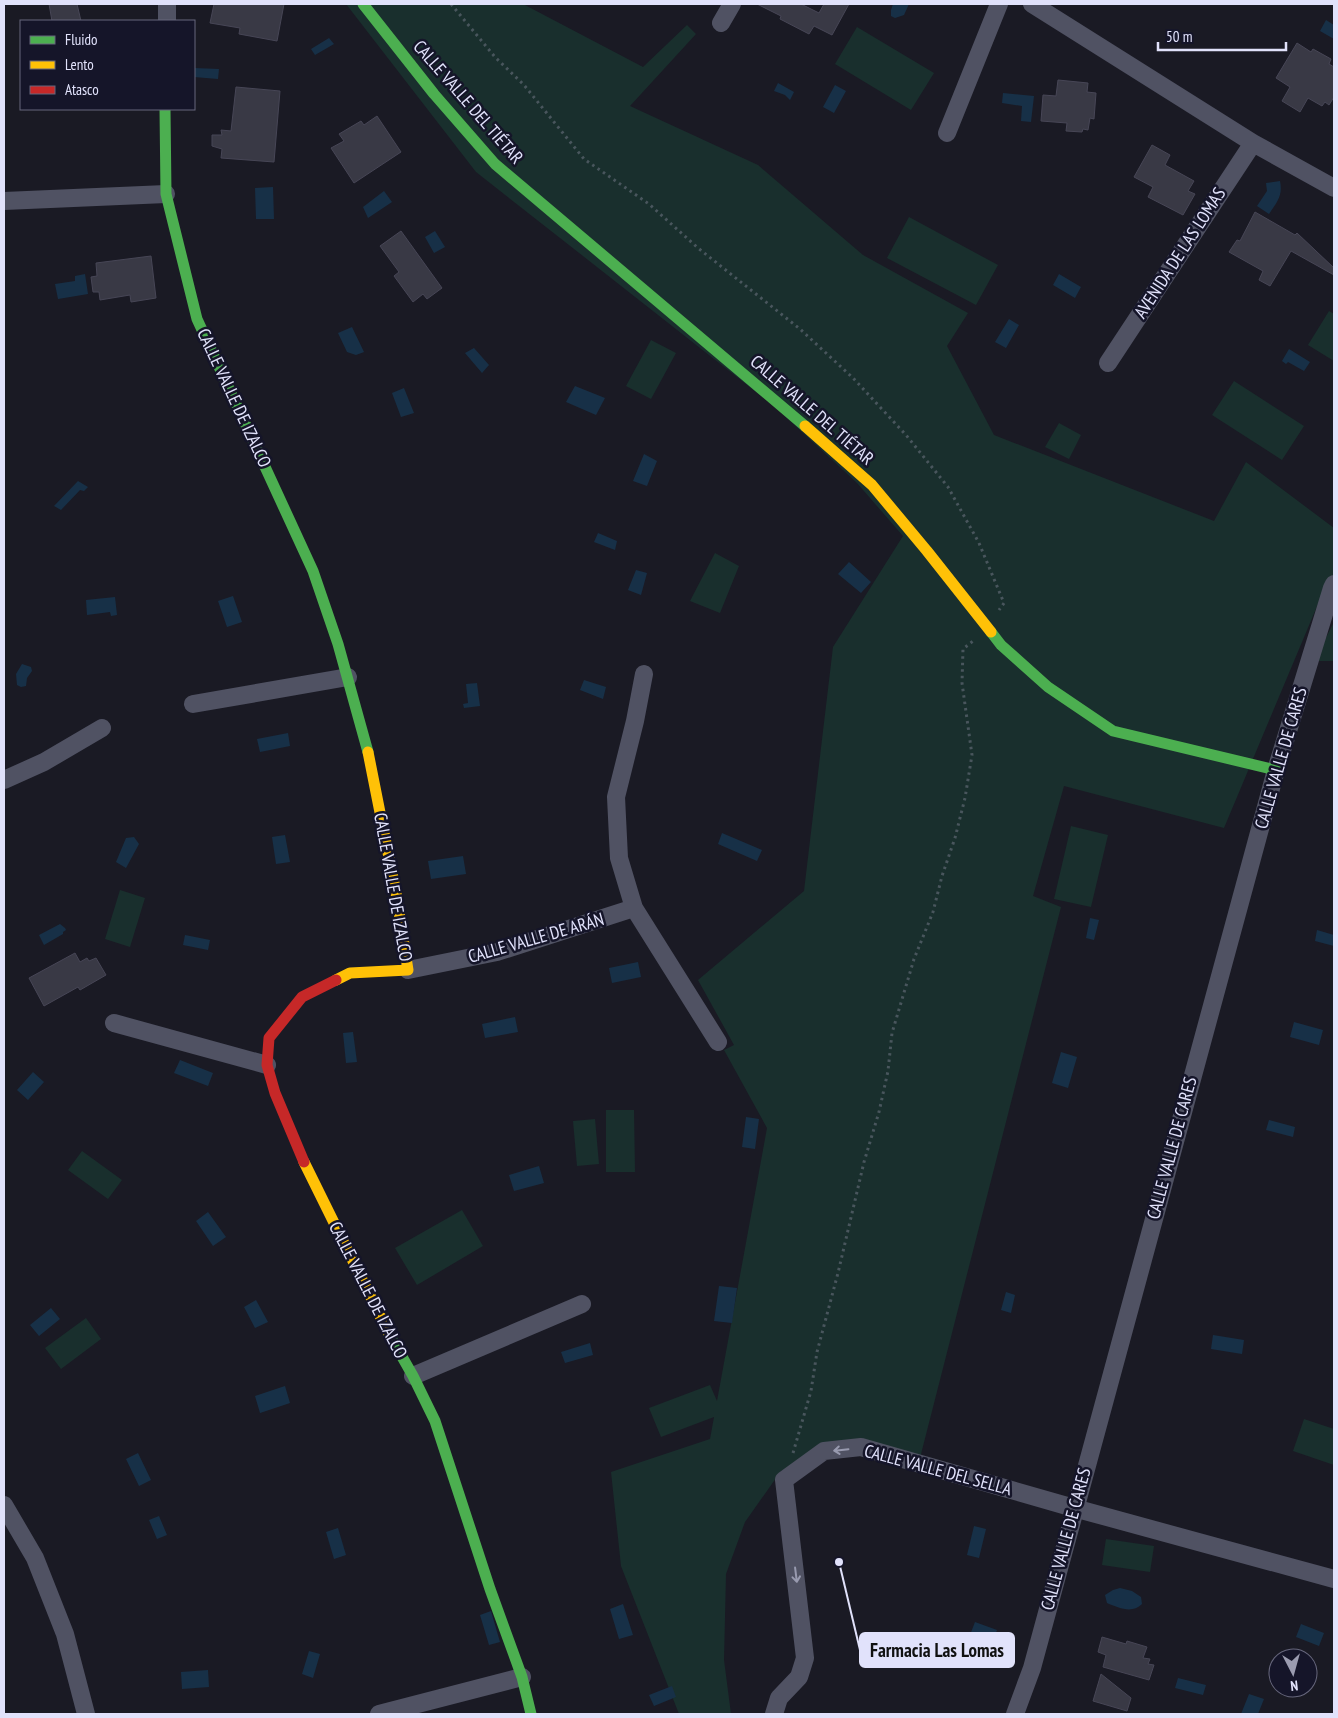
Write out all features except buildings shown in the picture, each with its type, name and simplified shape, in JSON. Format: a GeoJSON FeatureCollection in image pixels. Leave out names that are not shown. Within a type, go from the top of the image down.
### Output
{"type":"FeatureCollection","features":[{"type":"Feature","properties":{"kind":"street"},"geometry":{"type":"LineString","coordinates":[[167,4],[167,20]]}},
{"type":"Feature","properties":{"kind":"street","name":"CALLE VALLE DEL TIÉTAR"},"geometry":{"type":"LineString","coordinates":[[363,4],[434,94],[495,164],[789,412],[872,485],[1001,645],[1048,687],[1113,731],[1276,770]]}},
{"type":"Feature","properties":{"kind":"street"},"geometry":{"type":"LineString","coordinates":[[722,23],[732,4]]}},
{"type":"Feature","properties":{"kind":"street"},"geometry":{"type":"LineString","coordinates":[[947,133],[999,4]]}},
{"type":"Feature","properties":{"kind":"street"},"geometry":{"type":"LineString","coordinates":[[1032,4],[1253,143],[1334,188]]}},
{"type":"Feature","properties":{"kind":"street","name":"CALLE VALLE DE IZALCO"},"geometry":{"type":"LineString","coordinates":[[164,110],[166,194],[197,318],[313,571],[348,677],[370,767],[396,893],[408,970],[350,973],[302,997],[269,1038],[267,1065],[275,1093],[300,1156],[381,1320],[413,1376],[435,1421],[490,1589],[522,1677],[531,1714]]}},
{"type":"Feature","properties":{"kind":"street","name":"AVENIDA DE LAS LOMAS"},"geometry":{"type":"LineString","coordinates":[[1108,363],[1253,143]]}},
{"type":"Feature","properties":{"kind":"street"},"geometry":{"type":"LineString","coordinates":[[4,201],[166,194]]}},
{"type":"Feature","properties":{"kind":"street","name":"CALLE VALLE DE CARES"},"geometry":{"type":"LineString","coordinates":[[1015,1714],[1032,1668],[1276,770],[1334,584]]}},
{"type":"Feature","properties":{"kind":"street"},"geometry":{"type":"LineString","coordinates":[[644,674],[635,721],[616,797],[619,858],[634,908],[718,1042]]}},
{"type":"Feature","properties":{"kind":"street"},"geometry":{"type":"LineString","coordinates":[[193,704],[348,677]]}},
{"type":"Feature","properties":{"kind":"street"},"geometry":{"type":"LineString","coordinates":[[4,780],[44,762],[102,728]]}},
{"type":"Feature","properties":{"kind":"street","name":"CALLE VALLE DE ARÁN"},"geometry":{"type":"LineString","coordinates":[[408,970],[497,952],[634,908]]}},
{"type":"Feature","properties":{"kind":"street"},"geometry":{"type":"LineString","coordinates":[[114,1024],[267,1065]]}},
{"type":"Feature","properties":{"kind":"street","name":"CALLE VALLE DE IZALCO"},"geometry":{"type":"LineString","coordinates":[[413,1376],[582,1304]]}},
{"type":"Feature","properties":{"kind":"street","name":"CALLE VALLE DEL SELLA"},"geometry":{"type":"LineString","coordinates":[[784,1480],[824,1451],[861,1448],[1334,1579]]}},
{"type":"Feature","properties":{"kind":"street"},"geometry":{"type":"LineString","coordinates":[[774,1714],[779,1698],[799,1677],[805,1658],[784,1480]]}},
{"type":"Feature","properties":{"kind":"street"},"geometry":{"type":"LineString","coordinates":[[4,1505],[35,1558],[66,1634],[86,1714]]}},
{"type":"Feature","properties":{"kind":"street"},"geometry":{"type":"LineString","coordinates":[[379,1714],[522,1677]]}},
{"type":"Feature","properties":{"kind":"path"},"geometry":{"type":"LineString","coordinates":[[451,4],[495,57],[524,85],[584,159],[649,204],[698,248],[800,329],[853,378],[906,435],[948,487],[983,552],[1004,603],[988,628],[963,650],[962,683],[972,755],[965,798],[933,912],[914,959],[892,1033],[888,1072],[879,1112],[864,1162],[817,1352],[808,1399],[784,1480]]}},
{"type":"Feature","properties":{"kind":"green space"},"geometry":{"type":"Polygon","coordinates":[[[346,4],[523,4],[643,67],[687,25],[696,34],[630,106],[758,165],[863,255],[968,313],[947,346],[994,435],[1214,521],[1246,462],[1334,528],[1334,576],[1323,592],[1224,828],[1064,786],[1033,896],[1061,907],[920,1458],[868,1442],[781,1471],[745,1522],[726,1574],[724,1660],[731,1714],[679,1714],[621,1566],[611,1472],[710,1439],[714,1417],[661,1437],[649,1408],[710,1385],[717,1401],[767,1128],[724,1050],[734,1045],[698,980],[804,891],[833,647],[903,536],[857,483],[774,406],[476,172],[346,4]]]}},
{"type":"Feature","properties":{"kind":"green space"},"geometry":{"type":"Polygon","coordinates":[[[857,27],[934,73],[911,110],[835,64],[857,27]]]}},
{"type":"Feature","properties":{"kind":"green space"},"geometry":{"type":"Polygon","coordinates":[[[909,217],[998,265],[976,305],[887,258],[909,217]]]}},
{"type":"Feature","properties":{"kind":"green space"},"geometry":{"type":"Polygon","coordinates":[[[1329,311],[1334,314],[1334,361],[1308,345],[1329,311]]]}},
{"type":"Feature","properties":{"kind":"green space"},"geometry":{"type":"Polygon","coordinates":[[[651,340],[676,353],[651,399],[626,386],[651,340]]]}},
{"type":"Feature","properties":{"kind":"green space"},"geometry":{"type":"Polygon","coordinates":[[[1234,381],[1304,426],[1282,460],[1212,415],[1234,381]]]}},
{"type":"Feature","properties":{"kind":"green space"},"geometry":{"type":"Polygon","coordinates":[[[1059,423],[1081,435],[1069,459],[1045,447],[1059,423]]]}},
{"type":"Feature","properties":{"kind":"green space"},"geometry":{"type":"Polygon","coordinates":[[[715,553],[739,566],[720,613],[690,601],[715,553]]]}},
{"type":"Feature","properties":{"kind":"green space"},"geometry":{"type":"Polygon","coordinates":[[[1334,622],[1334,661],[1314,661],[1334,622]]]}},
{"type":"Feature","properties":{"kind":"green space"},"geometry":{"type":"Polygon","coordinates":[[[1071,826],[1108,835],[1091,907],[1054,899],[1071,826]]]}},
{"type":"Feature","properties":{"kind":"green space"},"geometry":{"type":"Polygon","coordinates":[[[120,890],[145,898],[130,947],[105,939],[120,890]]]}},
{"type":"Feature","properties":{"kind":"green space"},"geometry":{"type":"Polygon","coordinates":[[[606,1110],[634,1110],[635,1172],[606,1172],[606,1110]]]}},
{"type":"Feature","properties":{"kind":"green space"},"geometry":{"type":"Polygon","coordinates":[[[595,1119],[599,1164],[577,1166],[573,1121],[595,1119]]]}},
{"type":"Feature","properties":{"kind":"green space"},"geometry":{"type":"Polygon","coordinates":[[[82,1151],[122,1180],[108,1199],[68,1170],[82,1151]]]}},
{"type":"Feature","properties":{"kind":"green space"},"geometry":{"type":"Polygon","coordinates":[[[462,1210],[483,1246],[417,1285],[395,1248],[462,1210]]]}},
{"type":"Feature","properties":{"kind":"green space"},"geometry":{"type":"Polygon","coordinates":[[[86,1318],[101,1339],[61,1369],[45,1348],[86,1318]]]}},
{"type":"Feature","properties":{"kind":"green space"},"geometry":{"type":"Polygon","coordinates":[[[1304,1419],[1334,1429],[1334,1465],[1293,1451],[1304,1419]]]}},
{"type":"Feature","properties":{"kind":"green space"},"geometry":{"type":"Polygon","coordinates":[[[1106,1539],[1154,1546],[1150,1572],[1102,1565],[1106,1539]]]}},
{"type":"Feature","properties":{"kind":"water"},"geometry":{"type":"Polygon","coordinates":[[[893,4],[909,4],[904,15],[895,18],[891,16],[893,4]]]}},
{"type":"Feature","properties":{"kind":"water"},"geometry":{"type":"Polygon","coordinates":[[[1326,20],[1334,25],[1334,39],[1320,31],[1326,20]]]}},
{"type":"Feature","properties":{"kind":"water"},"geometry":{"type":"Polygon","coordinates":[[[329,38],[334,44],[315,55],[311,49],[329,38]]]}},
{"type":"Feature","properties":{"kind":"water"},"geometry":{"type":"Polygon","coordinates":[[[195,68],[219,69],[218,79],[195,77],[195,68]]]}},
{"type":"Feature","properties":{"kind":"water"},"geometry":{"type":"Polygon","coordinates":[[[778,83],[794,92],[790,100],[785,95],[774,91],[778,83]]]}},
{"type":"Feature","properties":{"kind":"water"},"geometry":{"type":"Polygon","coordinates":[[[835,85],[846,91],[834,113],[823,107],[835,85]]]}},
{"type":"Feature","properties":{"kind":"water"},"geometry":{"type":"Polygon","coordinates":[[[1003,93],[1034,96],[1031,122],[1021,121],[1022,106],[1002,103],[1003,93]]]}},
{"type":"Feature","properties":{"kind":"water"},"geometry":{"type":"Polygon","coordinates":[[[1280,181],[1280,195],[1269,214],[1257,206],[1267,191],[1266,183],[1280,181]]]}},
{"type":"Feature","properties":{"kind":"water"},"geometry":{"type":"Polygon","coordinates":[[[273,187],[274,219],[256,219],[255,188],[273,187]]]}},
{"type":"Feature","properties":{"kind":"water"},"geometry":{"type":"Polygon","coordinates":[[[384,191],[392,202],[368,218],[363,207],[384,191]]]}},
{"type":"Feature","properties":{"kind":"water"},"geometry":{"type":"Polygon","coordinates":[[[435,231],[445,247],[434,253],[425,237],[435,231]]]}},
{"type":"Feature","properties":{"kind":"water"},"geometry":{"type":"Polygon","coordinates":[[[85,274],[88,294],[58,299],[55,284],[75,281],[75,276],[85,274]]]}},
{"type":"Feature","properties":{"kind":"water"},"geometry":{"type":"Polygon","coordinates":[[[1059,274],[1081,287],[1075,298],[1053,285],[1059,274]]]}},
{"type":"Feature","properties":{"kind":"water"},"geometry":{"type":"Polygon","coordinates":[[[1009,319],[1019,325],[1006,348],[995,342],[1009,319]]]}},
{"type":"Feature","properties":{"kind":"water"},"geometry":{"type":"Polygon","coordinates":[[[352,327],[364,352],[356,355],[347,352],[338,333],[352,327]]]}},
{"type":"Feature","properties":{"kind":"water"},"geometry":{"type":"Polygon","coordinates":[[[474,348],[489,365],[482,373],[465,353],[474,348]]]}},
{"type":"Feature","properties":{"kind":"water"},"geometry":{"type":"Polygon","coordinates":[[[1289,349],[1310,362],[1304,371],[1288,362],[1286,364],[1282,361],[1289,349]]]}},
{"type":"Feature","properties":{"kind":"water"},"geometry":{"type":"Polygon","coordinates":[[[575,386],[605,398],[596,415],[566,402],[575,386]]]}},
{"type":"Feature","properties":{"kind":"water"},"geometry":{"type":"Polygon","coordinates":[[[404,388],[414,413],[401,417],[392,393],[404,388]]]}},
{"type":"Feature","properties":{"kind":"water"},"geometry":{"type":"Polygon","coordinates":[[[644,454],[657,461],[647,486],[633,481],[644,454]]]}},
{"type":"Feature","properties":{"kind":"water"},"geometry":{"type":"Polygon","coordinates":[[[78,481],[88,487],[84,491],[80,490],[61,510],[54,506],[78,481]]]}},
{"type":"Feature","properties":{"kind":"water"},"geometry":{"type":"Polygon","coordinates":[[[598,533],[617,541],[615,550],[594,542],[598,533]]]}},
{"type":"Feature","properties":{"kind":"water"},"geometry":{"type":"Polygon","coordinates":[[[849,562],[871,582],[861,593],[838,574],[849,562]]]}},
{"type":"Feature","properties":{"kind":"water"},"geometry":{"type":"Polygon","coordinates":[[[636,570],[647,573],[641,595],[628,590],[636,570]]]}},
{"type":"Feature","properties":{"kind":"water"},"geometry":{"type":"Polygon","coordinates":[[[233,596],[242,622],[227,627],[218,601],[233,596]]]}},
{"type":"Feature","properties":{"kind":"water"},"geometry":{"type":"Polygon","coordinates":[[[115,597],[117,615],[111,616],[110,612],[87,615],[86,600],[115,597]]]}},
{"type":"Feature","properties":{"kind":"water"},"geometry":{"type":"Polygon","coordinates":[[[22,664],[31,667],[32,671],[27,678],[26,686],[21,687],[17,685],[16,674],[22,664]]]}},
{"type":"Feature","properties":{"kind":"water"},"geometry":{"type":"Polygon","coordinates":[[[584,680],[606,687],[603,699],[580,690],[584,680]]]}},
{"type":"Feature","properties":{"kind":"water"},"geometry":{"type":"Polygon","coordinates":[[[477,683],[480,706],[464,708],[463,704],[468,703],[466,684],[477,683]]]}},
{"type":"Feature","properties":{"kind":"water"},"geometry":{"type":"Polygon","coordinates":[[[288,733],[290,746],[260,752],[257,739],[288,733]]]}},
{"type":"Feature","properties":{"kind":"water"},"geometry":{"type":"Polygon","coordinates":[[[722,833],[762,850],[757,861],[718,844],[722,833]]]}},
{"type":"Feature","properties":{"kind":"water"},"geometry":{"type":"Polygon","coordinates":[[[285,835],[290,862],[276,864],[272,837],[285,835]]]}},
{"type":"Feature","properties":{"kind":"water"},"geometry":{"type":"Polygon","coordinates":[[[134,837],[139,844],[126,868],[116,862],[126,838],[134,837]]]}},
{"type":"Feature","properties":{"kind":"water"},"geometry":{"type":"Polygon","coordinates":[[[463,856],[466,874],[431,879],[428,861],[463,856]]]}},
{"type":"Feature","properties":{"kind":"water"},"geometry":{"type":"Polygon","coordinates":[[[1090,918],[1099,920],[1094,940],[1086,938],[1090,918]]]}},
{"type":"Feature","properties":{"kind":"water"},"geometry":{"type":"Polygon","coordinates":[[[60,924],[66,930],[63,934],[44,945],[39,935],[60,924]]]}},
{"type":"Feature","properties":{"kind":"water"},"geometry":{"type":"Polygon","coordinates":[[[1317,930],[1334,935],[1334,946],[1315,941],[1317,930]]]}},
{"type":"Feature","properties":{"kind":"water"},"geometry":{"type":"Polygon","coordinates":[[[185,935],[210,940],[208,950],[183,945],[185,935]]]}},
{"type":"Feature","properties":{"kind":"water"},"geometry":{"type":"Polygon","coordinates":[[[638,962],[641,977],[612,983],[609,968],[638,962]]]}},
{"type":"Feature","properties":{"kind":"water"},"geometry":{"type":"Polygon","coordinates":[[[515,1017],[518,1032],[485,1038],[482,1024],[515,1017]]]}},
{"type":"Feature","properties":{"kind":"water"},"geometry":{"type":"Polygon","coordinates":[[[1294,1022],[1323,1030],[1319,1045],[1290,1037],[1294,1022]]]}},
{"type":"Feature","properties":{"kind":"water"},"geometry":{"type":"Polygon","coordinates":[[[353,1032],[357,1062],[346,1063],[343,1033],[353,1032]]]}},
{"type":"Feature","properties":{"kind":"water"},"geometry":{"type":"Polygon","coordinates":[[[1061,1052],[1077,1057],[1068,1088],[1052,1083],[1061,1052]]]}},
{"type":"Feature","properties":{"kind":"water"},"geometry":{"type":"Polygon","coordinates":[[[180,1060],[213,1073],[208,1086],[174,1073],[180,1060]]]}},
{"type":"Feature","properties":{"kind":"water"},"geometry":{"type":"Polygon","coordinates":[[[33,1072],[44,1082],[28,1100],[17,1090],[33,1072]]]}},
{"type":"Feature","properties":{"kind":"water"},"geometry":{"type":"Polygon","coordinates":[[[746,1117],[759,1119],[755,1149],[742,1147],[746,1117]]]}},
{"type":"Feature","properties":{"kind":"water"},"geometry":{"type":"Polygon","coordinates":[[[1269,1120],[1295,1127],[1293,1137],[1266,1130],[1269,1120]]]}},
{"type":"Feature","properties":{"kind":"water"},"geometry":{"type":"Polygon","coordinates":[[[539,1166],[544,1183],[514,1191],[509,1175],[539,1166]]]}},
{"type":"Feature","properties":{"kind":"water"},"geometry":{"type":"Polygon","coordinates":[[[208,1212],[226,1237],[213,1246],[196,1221],[208,1212]]]}},
{"type":"Feature","properties":{"kind":"water"},"geometry":{"type":"Polygon","coordinates":[[[719,1286],[737,1288],[732,1323],[714,1321],[719,1286]]]}},
{"type":"Feature","properties":{"kind":"water"},"geometry":{"type":"Polygon","coordinates":[[[1006,1292],[1015,1295],[1011,1313],[1001,1310],[1006,1292]]]}},
{"type":"Feature","properties":{"kind":"water"},"geometry":{"type":"Polygon","coordinates":[[[256,1300],[268,1322],[255,1328],[244,1307],[256,1300]]]}},
{"type":"Feature","properties":{"kind":"water"},"geometry":{"type":"Polygon","coordinates":[[[51,1308],[60,1319],[39,1336],[30,1325],[51,1308]]]}},
{"type":"Feature","properties":{"kind":"water"},"geometry":{"type":"Polygon","coordinates":[[[1213,1335],[1244,1340],[1242,1354],[1211,1349],[1213,1335]]]}},
{"type":"Feature","properties":{"kind":"water"},"geometry":{"type":"Polygon","coordinates":[[[590,1343],[593,1355],[565,1363],[561,1352],[590,1343]]]}},
{"type":"Feature","properties":{"kind":"water"},"geometry":{"type":"Polygon","coordinates":[[[285,1386],[290,1403],[260,1413],[255,1396],[285,1386]]]}},
{"type":"Feature","properties":{"kind":"water"},"geometry":{"type":"Polygon","coordinates":[[[138,1453],[151,1480],[139,1486],[126,1459],[138,1453]]]}},
{"type":"Feature","properties":{"kind":"water"},"geometry":{"type":"Polygon","coordinates":[[[159,1516],[167,1535],[157,1539],[149,1520],[159,1516]]]}},
{"type":"Feature","properties":{"kind":"water"},"geometry":{"type":"Polygon","coordinates":[[[974,1526],[986,1529],[979,1558],[967,1555],[974,1526]]]}},
{"type":"Feature","properties":{"kind":"water"},"geometry":{"type":"Polygon","coordinates":[[[338,1528],[346,1555],[334,1559],[326,1532],[338,1528]]]}},
{"type":"Feature","properties":{"kind":"water"},"geometry":{"type":"Polygon","coordinates":[[[1120,1588],[1132,1591],[1141,1597],[1142,1604],[1134,1609],[1130,1609],[1107,1603],[1105,1595],[1120,1588]]]}},
{"type":"Feature","properties":{"kind":"water"},"geometry":{"type":"Polygon","coordinates":[[[623,1604],[633,1635],[619,1639],[610,1609],[623,1604]]]}},
{"type":"Feature","properties":{"kind":"water"},"geometry":{"type":"Polygon","coordinates":[[[491,1611],[500,1642],[489,1645],[480,1615],[491,1611]]]}},
{"type":"Feature","properties":{"kind":"water"},"geometry":{"type":"Polygon","coordinates":[[[975,1622],[997,1630],[992,1643],[970,1635],[975,1622]]]}},
{"type":"Feature","properties":{"kind":"water"},"geometry":{"type":"Polygon","coordinates":[[[1301,1624],[1324,1633],[1319,1646],[1296,1637],[1301,1624]]]}},
{"type":"Feature","properties":{"kind":"water"},"geometry":{"type":"Polygon","coordinates":[[[309,1651],[320,1654],[313,1678],[302,1674],[309,1651]]]}},
{"type":"Feature","properties":{"kind":"water"},"geometry":{"type":"Polygon","coordinates":[[[208,1670],[209,1687],[182,1689],[181,1672],[208,1670]]]}},
{"type":"Feature","properties":{"kind":"water"},"geometry":{"type":"Polygon","coordinates":[[[1178,1678],[1206,1685],[1203,1695],[1175,1688],[1178,1678]]]}},
{"type":"Feature","properties":{"kind":"water"},"geometry":{"type":"Polygon","coordinates":[[[672,1686],[676,1697],[654,1706],[649,1695],[672,1686]]]}},
{"type":"Feature","properties":{"kind":"water"},"geometry":{"type":"Polygon","coordinates":[[[1249,1694],[1264,1699],[1258,1714],[1241,1714],[1249,1694]]]}},
{"type":"Feature","properties":{"kind":"traffic: fast"},"geometry":{"type":"LineString","coordinates":[[363,4],[434,94],[495,164],[805,426]]}},
{"type":"Feature","properties":{"kind":"traffic: fast"},"geometry":{"type":"LineString","coordinates":[[165,110],[166,194],[197,319],[313,571],[338,644],[368,752]]}},
{"type":"Feature","properties":{"kind":"traffic: fast"},"geometry":{"type":"LineString","coordinates":[[991,632],[1001,645],[1048,687],[1113,731],[1276,770]]}},
{"type":"Feature","properties":{"kind":"traffic: fast"},"geometry":{"type":"LineString","coordinates":[[388,1332],[413,1376],[435,1421],[490,1589],[522,1677],[531,1714]]}},
{"type":"Feature","properties":{"kind":"traffic: slow"},"geometry":{"type":"LineString","coordinates":[[805,426],[872,485],[991,632]]}},
{"type":"Feature","properties":{"kind":"traffic: slow"},"geometry":{"type":"LineString","coordinates":[[336,980],[350,973],[408,970],[396,893],[368,752]]}},
{"type":"Feature","properties":{"kind":"traffic: slow"},"geometry":{"type":"LineString","coordinates":[[304,1162],[388,1332]]}},
{"type":"Feature","properties":{"kind":"traffic: jam"},"geometry":{"type":"LineString","coordinates":[[304,1162],[275,1093],[267,1065],[269,1038],[302,997],[336,980]]}},
{"type":"Feature","properties":{"kind":"place","name":"Farmacia Las Lomas"},"geometry":{"type":"Point","coordinates":[839,1562]}}]}
